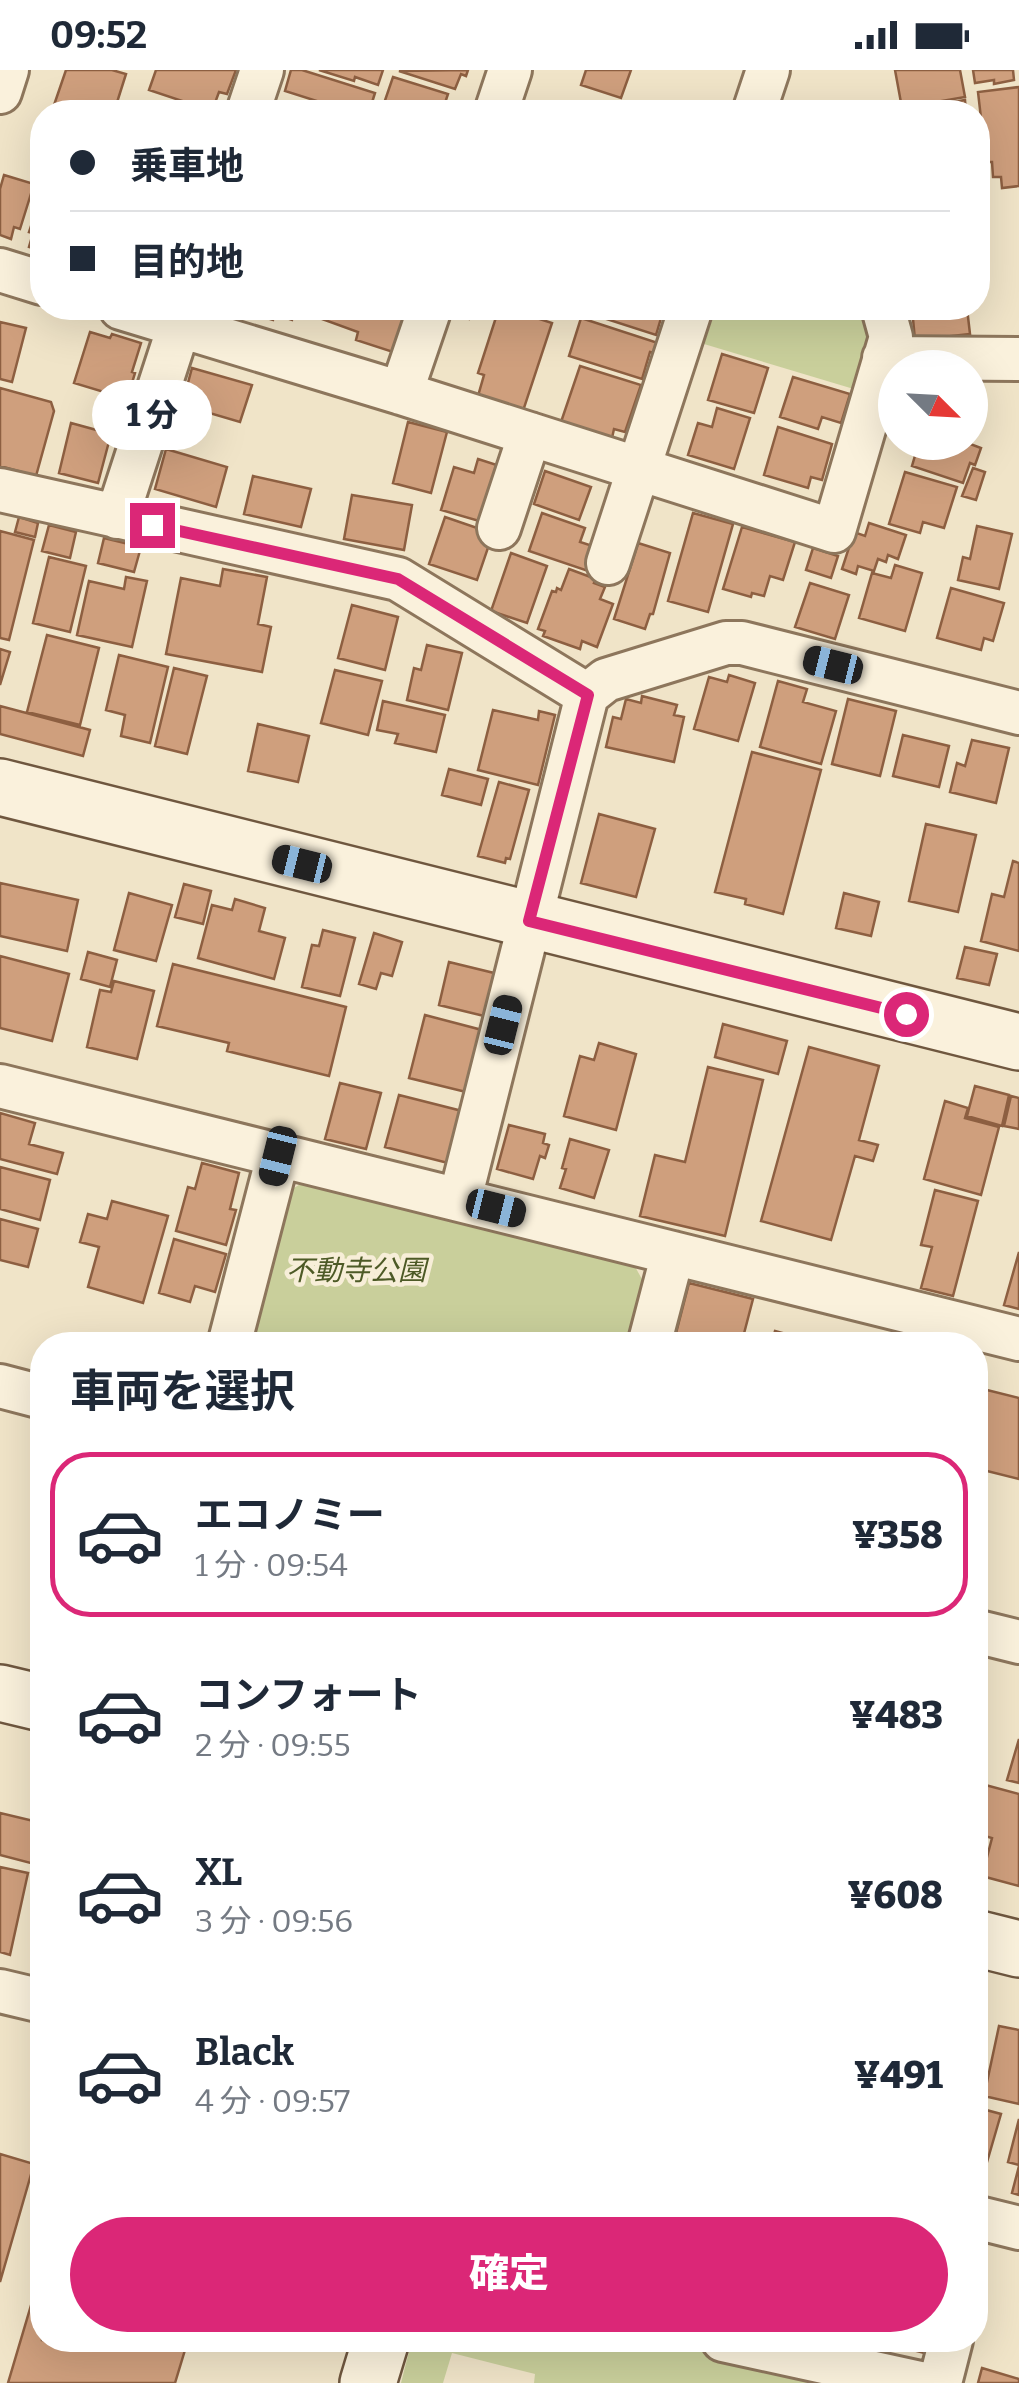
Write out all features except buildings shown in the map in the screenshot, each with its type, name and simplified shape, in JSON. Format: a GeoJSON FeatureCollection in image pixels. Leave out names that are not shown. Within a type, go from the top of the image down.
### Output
{"type":"FeatureCollection","features":[{"type":"Feature","properties":{"kind":"street"},"geometry":{"type":"LineString","coordinates":[[0,92],[7,70]]}},
{"type":"Feature","properties":{"kind":"street"},"geometry":{"type":"LineString","coordinates":[[252,100],[262,70]]}},
{"type":"Feature","properties":{"kind":"street"},"geometry":{"type":"LineString","coordinates":[[500,100],[510,70]]}},
{"type":"Feature","properties":{"kind":"street"},"geometry":{"type":"LineString","coordinates":[[758,100],[768,70]]}},
{"type":"Feature","properties":{"kind":"street"},"geometry":{"type":"LineString","coordinates":[[0,270],[30,279]]}},
{"type":"Feature","properties":{"kind":"street"},"geometry":{"type":"LineString","coordinates":[[116,517],[181,320]]}},
{"type":"Feature","properties":{"kind":"street"},"geometry":{"type":"LineString","coordinates":[[193,320],[401,393],[834,532],[878,379]]}},
{"type":"Feature","properties":{"kind":"street"},"geometry":{"type":"LineString","coordinates":[[401,393],[426,320]]}},
{"type":"Feature","properties":{"kind":"street"},"geometry":{"type":"LineString","coordinates":[[608,562],[687,320]]}},
{"type":"Feature","properties":{"kind":"street"},"geometry":{"type":"LineString","coordinates":[[887,320],[891,336],[887,350]]}},
{"type":"Feature","properties":{"kind":"street"},"geometry":{"type":"LineString","coordinates":[[988,359],[1019,359]]}},
{"type":"Feature","properties":{"kind":"street"},"geometry":{"type":"LineString","coordinates":[[498,528],[530,434]]}},
{"type":"Feature","properties":{"kind":"street"},"geometry":{"type":"LineString","coordinates":[[0,490],[398,579],[588,695]]}},
{"type":"Feature","properties":{"kind":"street"},"geometry":{"type":"LineString","coordinates":[[460,1199],[588,695],[606,680],[726,644],[742,643],[1019,713]]}},
{"type":"Feature","properties":{"kind":"street"},"geometry":{"type":"LineString","coordinates":[[0,787],[1019,1042]]}},
{"type":"Feature","properties":{"kind":"street"},"geometry":{"type":"LineString","coordinates":[[0,1086],[988,1332]]}},
{"type":"Feature","properties":{"kind":"street"},"geometry":{"type":"LineString","coordinates":[[232,1332],[278,1156]]}},
{"type":"Feature","properties":{"kind":"street"},"geometry":{"type":"LineString","coordinates":[[652,1332],[673,1252]]}},
{"type":"Feature","properties":{"kind":"street"},"geometry":{"type":"LineString","coordinates":[[988,1332],[1019,1340]]}},
{"type":"Feature","properties":{"kind":"street"},"geometry":{"type":"LineString","coordinates":[[0,1386],[30,1394]]}},
{"type":"Feature","properties":{"kind":"street"},"geometry":{"type":"LineString","coordinates":[[988,1634],[1019,1642]]}},
{"type":"Feature","properties":{"kind":"street"},"geometry":{"type":"LineString","coordinates":[[0,1692],[30,1700]]}},
{"type":"Feature","properties":{"kind":"street"},"geometry":{"type":"LineString","coordinates":[[988,1941],[1019,1949]]}},
{"type":"Feature","properties":{"kind":"street"},"geometry":{"type":"LineString","coordinates":[[0,1990],[30,1997]]}},
{"type":"Feature","properties":{"kind":"street"},"geometry":{"type":"LineString","coordinates":[[368,2383],[377,2352]]}},
{"type":"Feature","properties":{"kind":"street"},"geometry":{"type":"LineString","coordinates":[[778,2352],[920,2383]]}},
{"type":"Feature","properties":{"kind":"street"},"geometry":{"type":"LineString","coordinates":[[940,2383],[948,2352]]}},
{"type":"Feature","properties":{"kind":"green space"},"geometry":{"type":"Polygon","coordinates":[[[712,320],[863,320],[869,343],[857,390],[704,344],[712,320]]]}},
{"type":"Feature","properties":{"kind":"green space","name":"不動寺公園"},"geometry":{"type":"Polygon","coordinates":[[[307,1180],[633,1263],[643,1281],[630,1332],[253,1332],[289,1191],[307,1180]]]}},
{"type":"Feature","properties":{"kind":"green space"},"geometry":{"type":"Polygon","coordinates":[[[409,2352],[710,2352],[844,2383],[534,2383],[535,2374],[452,2353],[443,2383],[401,2383],[409,2352]]]}},
{"type":"Feature","properties":{"kind":"route"},"geometry":{"type":"LineString","coordinates":[[152,525],[398,579],[588,695],[529,921],[906,1014]]}}]}
